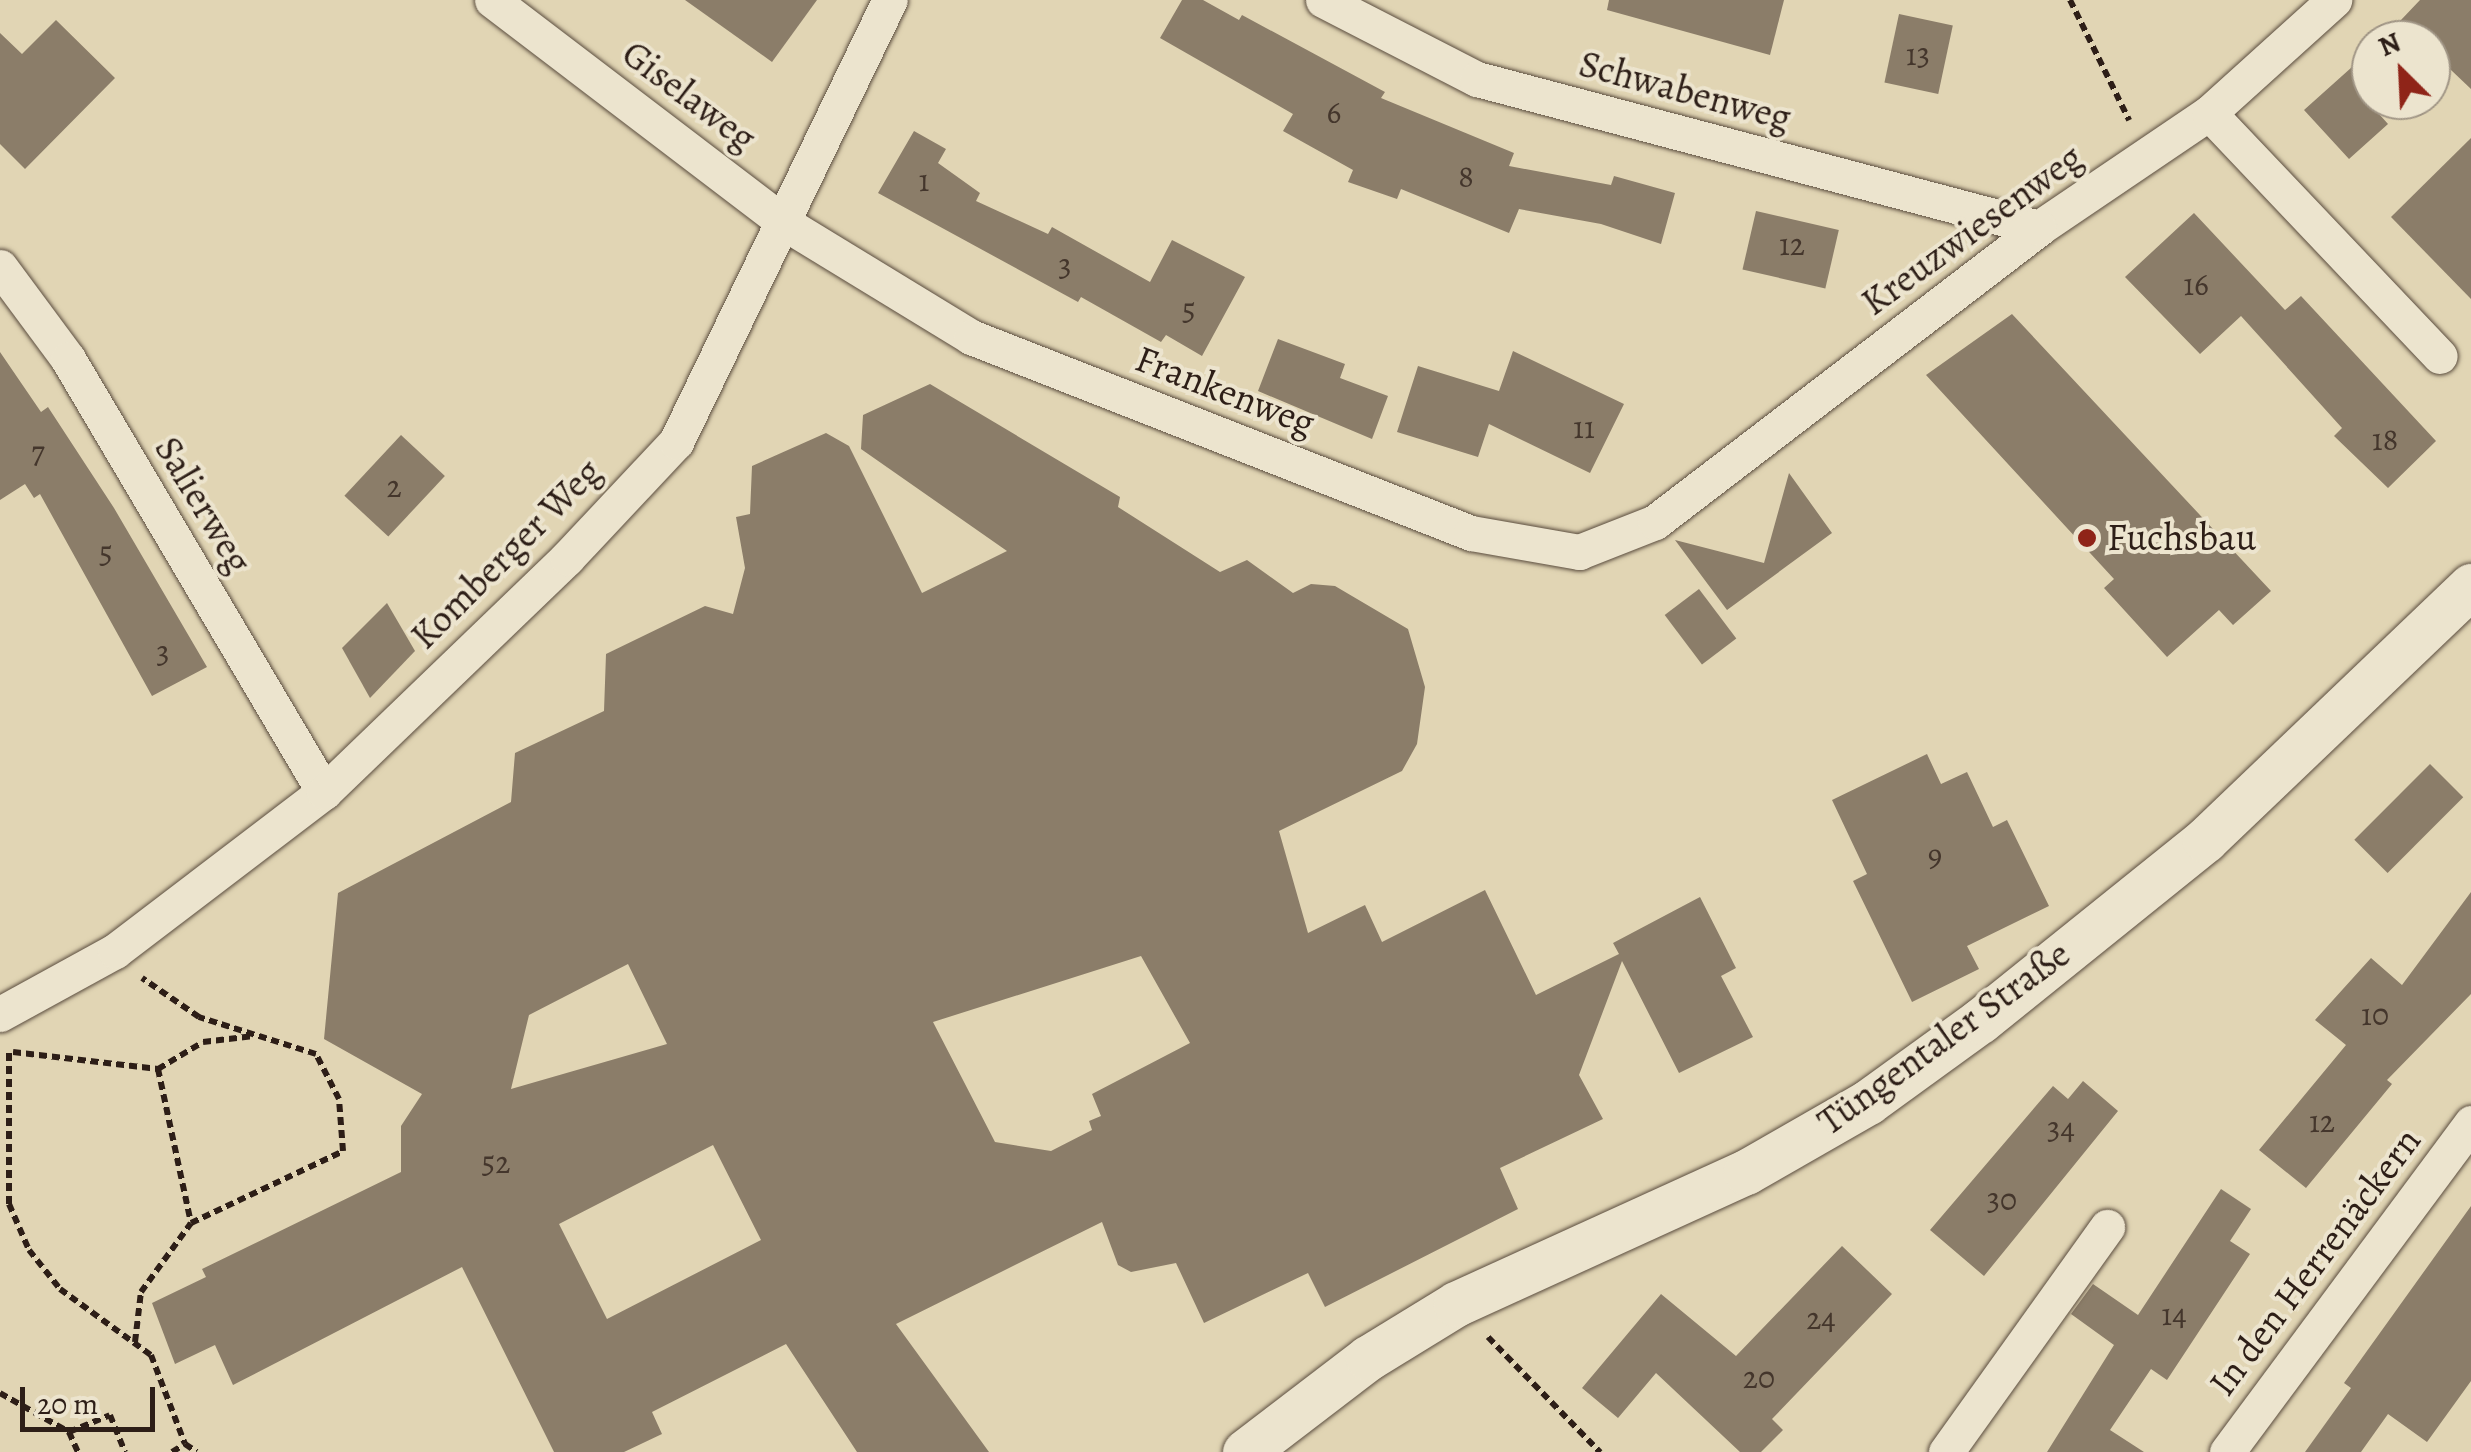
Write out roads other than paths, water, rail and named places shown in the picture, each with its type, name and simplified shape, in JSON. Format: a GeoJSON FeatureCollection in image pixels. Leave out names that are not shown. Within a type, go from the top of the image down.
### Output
{"type":"FeatureCollection","features":[{"type":"Feature","properties":{"kind":"street","name":"Giselaweg"},"geometry":{"type":"LineString","coordinates":[[492,0],[786,224]]}},
{"type":"Feature","properties":{"kind":"street","name":"Komberger Weg"},"geometry":{"type":"LineString","coordinates":[[6,1012],[114,951],[324,792],[567,558],[676,442],[786,224],[890,0]]}},
{"type":"Feature","properties":{"kind":"street","name":"Schwabenweg"},"geometry":{"type":"LineString","coordinates":[[1322,0],[1477,78],[2039,228]]}},
{"type":"Feature","properties":{"kind":"street","name":"Kreuzwiesenweg"},"geometry":{"type":"LineString","coordinates":[[1655,522],[2039,228],[2209,113],[2334,0]]}},
{"type":"Feature","properties":{"kind":"street"},"geometry":{"type":"LineString","coordinates":[[2209,113],[2440,356]]}},
{"type":"Feature","properties":{"kind":"street","name":"Frankenweg"},"geometry":{"type":"LineString","coordinates":[[786,224],[971,337],[1471,533],[1579,552],[1655,522]]}},
{"type":"Feature","properties":{"kind":"street","name":"Salierweg"},"geometry":{"type":"LineString","coordinates":[[0,267],[68,360],[324,792]]}},
{"type":"Feature","properties":{"kind":"street","name":"Tüngentaler Straße"},"geometry":{"type":"LineString","coordinates":[[1246,1452],[1368,1358],[1456,1304],[1746,1172],[1868,1102],[1980,1022],[2205,840],[2471,586]]}},
{"type":"Feature","properties":{"kind":"street","name":"In den Herrenäckern"},"geometry":{"type":"LineString","coordinates":[[2227,1452],[2471,1123]]}},
{"type":"Feature","properties":{"kind":"street"},"geometry":{"type":"LineString","coordinates":[[1946,1452],[2107,1227]]}},
{"type":"Feature","properties":{"kind":"place","name":"Fuchsbau"},"geometry":{"type":"Point","coordinates":[2087,538]}}]}
